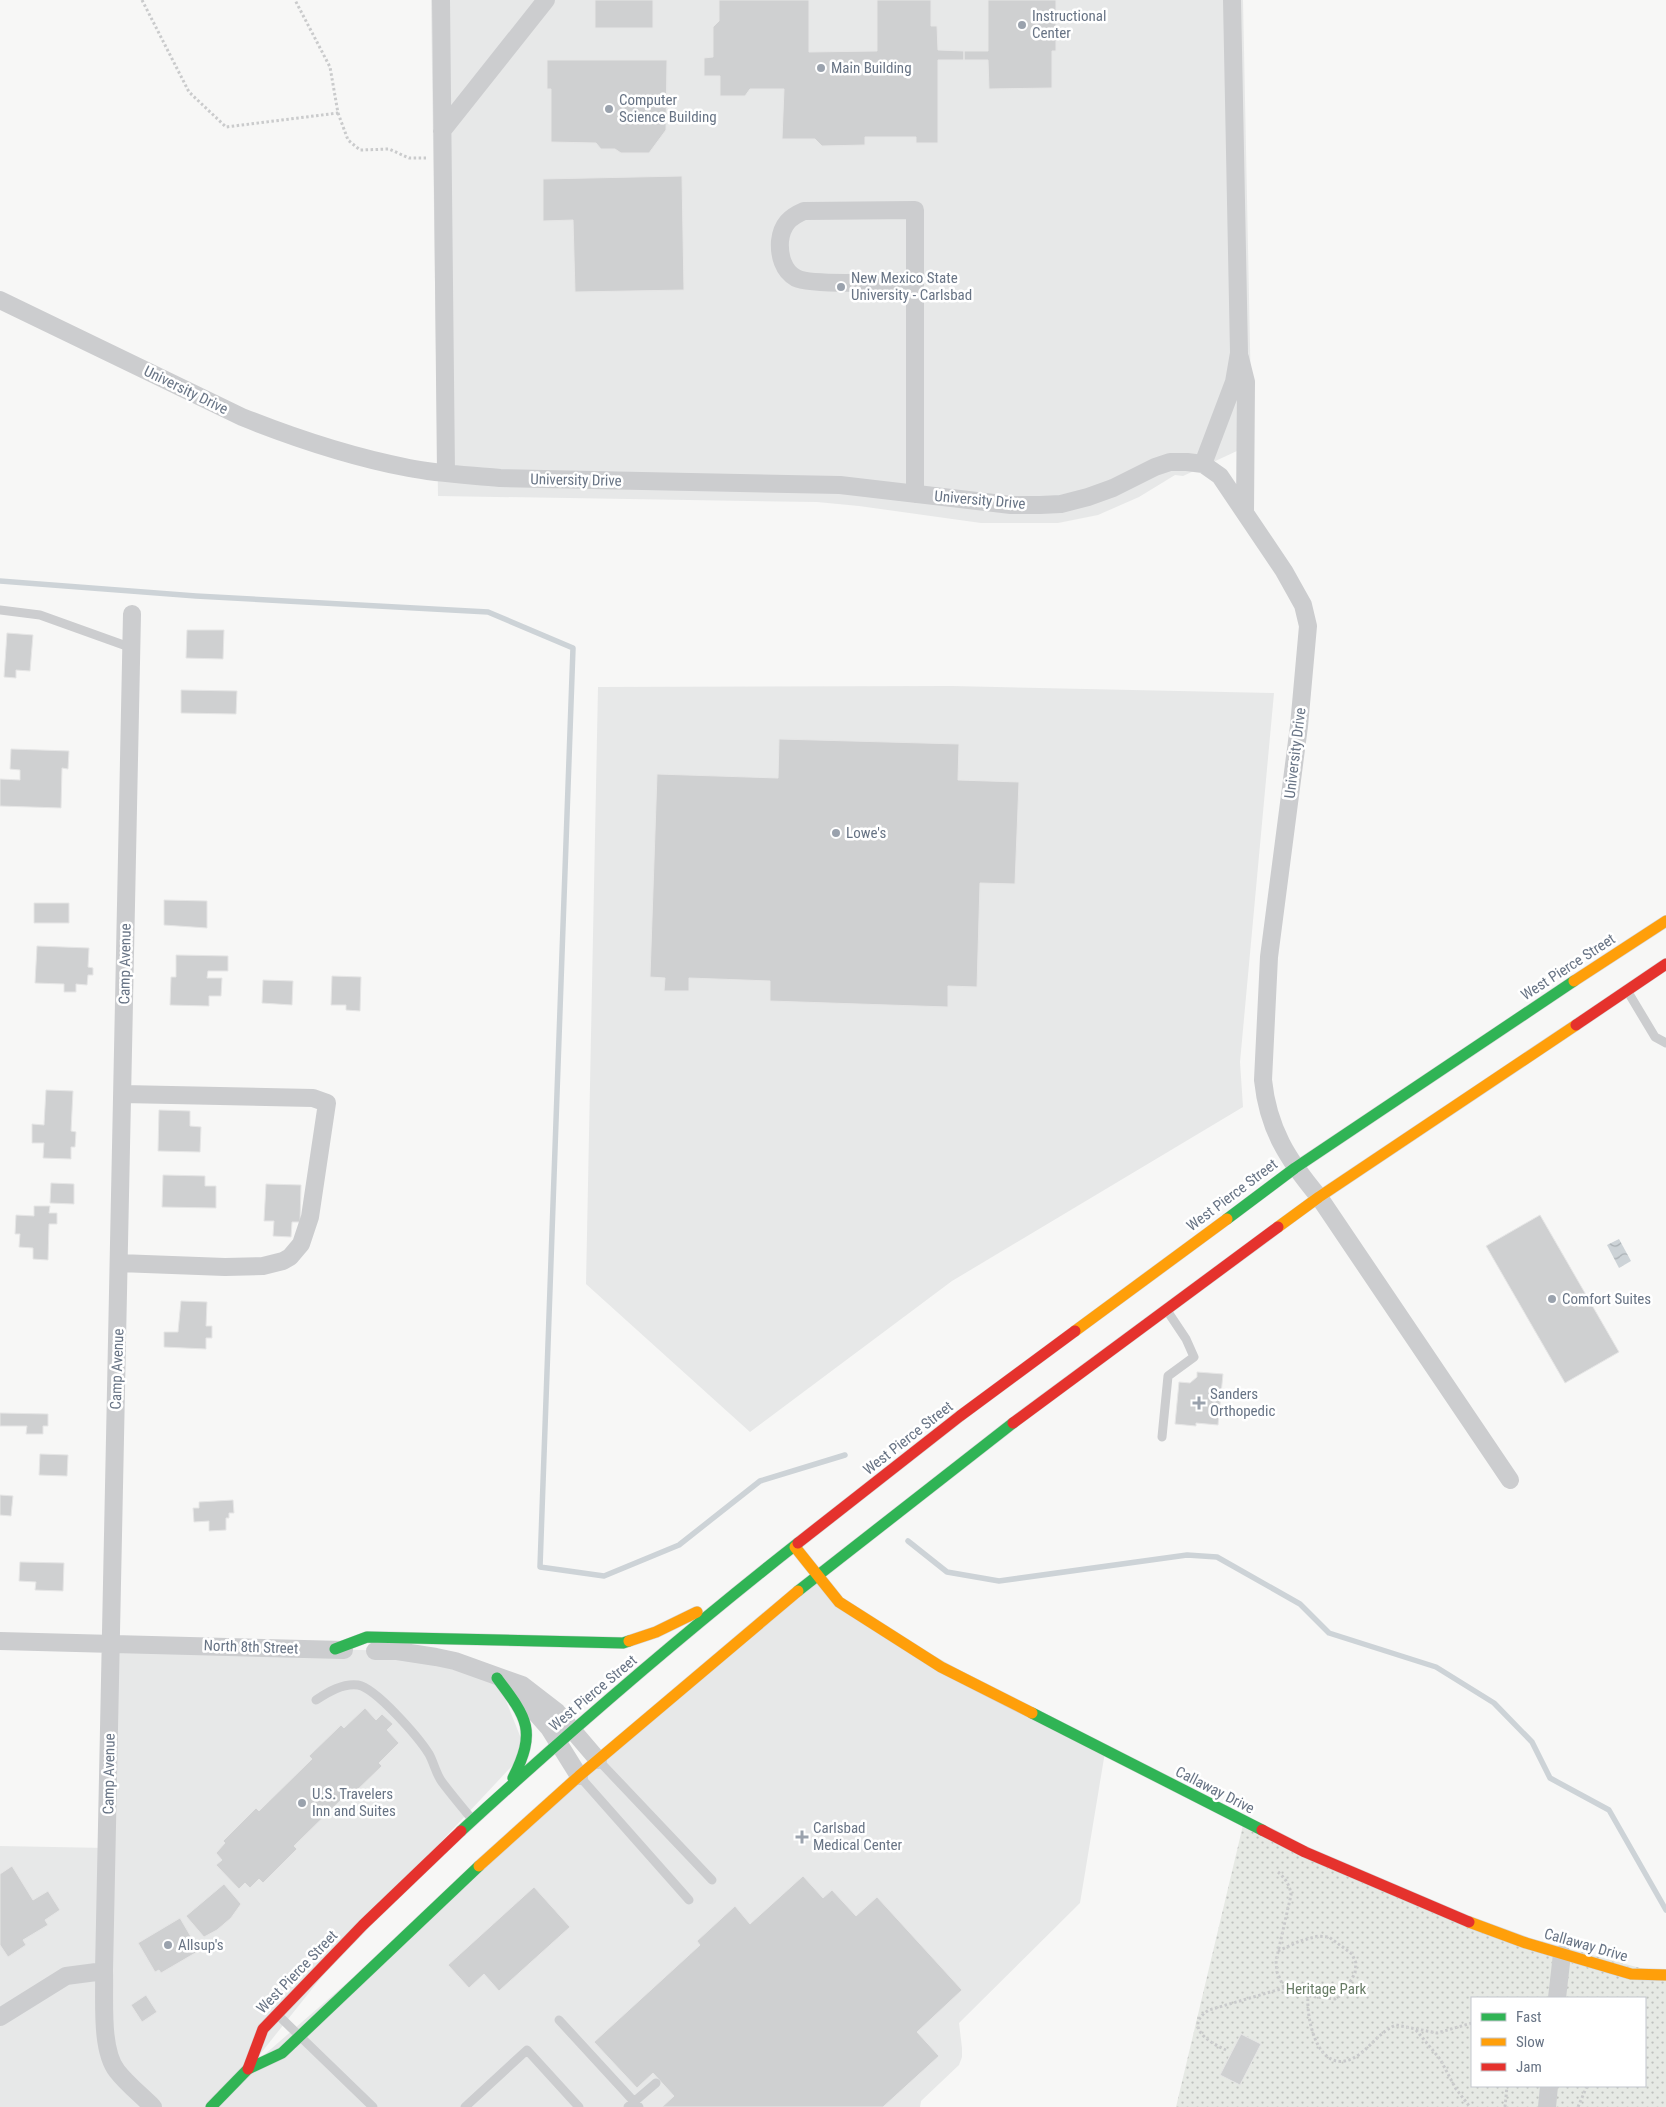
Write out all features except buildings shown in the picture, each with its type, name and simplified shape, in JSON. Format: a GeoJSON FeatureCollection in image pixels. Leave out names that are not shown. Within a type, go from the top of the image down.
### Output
{"type":"FeatureCollection","features":[{"type":"Feature","properties":{"kind":"main road","name":"West Pierce Street"},"geometry":{"type":"LineString","coordinates":[[248,2068],[262,2029],[363,1925],[472,1820],[558,1742],[728,1598],[960,1416],[1295,1168],[1483,1041],[1666,921]]}},
{"type":"Feature","properties":{"kind":"main road","name":"West Pierce Street"},"geometry":{"type":"LineString","coordinates":[[211,2107],[248,2068],[282,2053],[480,1865],[598,1760],[817,1574],[1046,1398],[1320,1197],[1666,964]]}},
{"type":"Feature","properties":{"kind":"main road","name":"Callaway Drive"},"geometry":{"type":"LineString","coordinates":[[795,1547],[839,1602],[941,1668],[1305,1852],[1463,1920],[1562,1954],[1631,1974],[1666,1975]]}},
{"type":"Feature","properties":{"kind":"main road"},"geometry":{"type":"LineString","coordinates":[[335,1649],[367,1637],[623,1643],[656,1632],[728,1598]]}},
{"type":"Feature","properties":{"kind":"main road"},"geometry":{"type":"LineString","coordinates":[[497,1678],[521,1710],[527,1722],[526,1751],[507,1788]]}},
{"type":"Feature","properties":{"kind":"street"},"geometry":{"type":"LineString","coordinates":[[441,0],[446,474]]}},
{"type":"Feature","properties":{"kind":"street"},"geometry":{"type":"LineString","coordinates":[[442,130],[546,0]]}},
{"type":"Feature","properties":{"kind":"street"},"geometry":{"type":"LineString","coordinates":[[1203,464],[1234,382],[1238,353],[1232,0]]}},
{"type":"Feature","properties":{"kind":"street"},"geometry":{"type":"LineString","coordinates":[[915,281],[814,282],[797,279],[786,270],[781,256],[780,242],[783,227],[791,216],[804,211],[915,210],[915,281],[915,494]]}},
{"type":"Feature","properties":{"kind":"street","name":"University Drive"},"geometry":{"type":"LineString","coordinates":[[0,300],[242,417],[278,432],[368,459],[446,474],[500,478],[840,485],[1011,505],[1061,504],[1113,488],[1155,467],[1170,462],[1203,464],[1220,476],[1284,571],[1303,605],[1308,626],[1299,726],[1270,957],[1263,1080],[1270,1119],[1295,1168],[1320,1197],[1510,1480]]}},
{"type":"Feature","properties":{"kind":"street"},"geometry":{"type":"LineString","coordinates":[[1238,353],[1246,382],[1245,513]]}},
{"type":"Feature","properties":{"kind":"street","name":"Camp Avenue"},"geometry":{"type":"LineString","coordinates":[[132,614],[104,1971],[106,2040],[109,2057],[116,2070],[153,2107]]}},
{"type":"Feature","properties":{"kind":"street"},"geometry":{"type":"LineString","coordinates":[[119,1264],[225,1267],[263,1266],[283,1261],[290,1257],[301,1244],[310,1217],[327,1113],[327,1103],[313,1098],[123,1094]]}},
{"type":"Feature","properties":{"kind":"street","name":"North 8th Street"},"geometry":{"type":"LineString","coordinates":[[0,1642],[335,1649],[419,1654],[455,1661],[497,1678],[522,1685],[534,1692],[557,1712],[598,1760]]}},
{"type":"Feature","properties":{"kind":"street","name":"North 8th Street"},"geometry":{"type":"LineString","coordinates":[[497,1678],[524,1698],[549,1728],[580,1776]]}},
{"type":"Feature","properties":{"kind":"street"},"geometry":{"type":"LineString","coordinates":[[1557,1997],[1562,1954]]}},
{"type":"Feature","properties":{"kind":"street"},"geometry":{"type":"LineString","coordinates":[[0,2018],[66,1976],[104,1971]]}},
{"type":"Feature","properties":{"kind":"street"},"geometry":{"type":"LineString","coordinates":[[1547,2107],[1549,2087]]}},
{"type":"Feature","properties":{"kind":"lane"},"geometry":{"type":"LineString","coordinates":[[0,610],[40,615],[132,648]]}},
{"type":"Feature","properties":{"kind":"lane"},"geometry":{"type":"LineString","coordinates":[[1627,990],[1655,1037],[1666,1043]]}},
{"type":"Feature","properties":{"kind":"lane"},"geometry":{"type":"LineString","coordinates":[[1162,1437],[1168,1376],[1194,1357],[1186,1339],[1167,1310]]}},
{"type":"Feature","properties":{"kind":"lane"},"geometry":{"type":"LineString","coordinates":[[316,1700],[330,1691],[345,1686],[360,1685],[373,1694],[402,1720],[430,1755],[441,1780],[472,1820]]}},
{"type":"Feature","properties":{"kind":"lane"},"geometry":{"type":"LineString","coordinates":[[598,1760],[712,1880]]}},
{"type":"Feature","properties":{"kind":"lane"},"geometry":{"type":"LineString","coordinates":[[580,1776],[689,1900]]}},
{"type":"Feature","properties":{"kind":"lane"},"geometry":{"type":"LineString","coordinates":[[277,2014],[373,2107]]}},
{"type":"Feature","properties":{"kind":"lane"},"geometry":{"type":"LineString","coordinates":[[559,2020],[634,2105],[656,2082]]}},
{"type":"Feature","properties":{"kind":"lane"},"geometry":{"type":"LineString","coordinates":[[465,2107],[527,2050],[580,2107]]}},
{"type":"Feature","properties":{"kind":"path"},"geometry":{"type":"LineString","coordinates":[[142,0],[189,92],[226,126],[338,113]]}},
{"type":"Feature","properties":{"kind":"path"},"geometry":{"type":"LineString","coordinates":[[295,0],[330,67],[338,113],[348,140],[360,150],[389,149],[410,158],[442,159]]}},
{"type":"Feature","properties":{"kind":"path"},"geometry":{"type":"LineString","coordinates":[[1278,1872],[1284,1877],[1291,1895],[1278,1951],[1276,1972],[1284,1988]]}},
{"type":"Feature","properties":{"kind":"path"},"geometry":{"type":"LineString","coordinates":[[1226,2050],[1211,2044],[1202,2034],[1198,2022],[1201,2015],[1209,2010],[1284,1988],[1308,1996],[1335,1999],[1344,1993],[1355,1973],[1356,1963],[1352,1954],[1329,1937],[1310,1937],[1278,1951]]}},
{"type":"Feature","properties":{"kind":"path"},"geometry":{"type":"LineString","coordinates":[[1308,1996],[1314,2039],[1320,2049],[1331,2059],[1345,2060],[1360,2054],[1382,2033],[1396,2025],[1401,2024],[1414,2029],[1442,2033],[1471,2023]]}},
{"type":"Feature","properties":{"kind":"path"},"geometry":{"type":"LineString","coordinates":[[1414,2029],[1440,2059],[1456,2089],[1470,2107]]}},
{"type":"Feature","properties":{"kind":"path"},"geometry":{"type":"LineString","coordinates":[[1505,2107],[1508,2087]]}},
{"type":"Feature","properties":{"kind":"path"},"geometry":{"type":"LineString","coordinates":[[1578,2107],[1587,2087]]}},
{"type":"Feature","properties":{"kind":"shaded area","name":"New Mexico State University - Carlsbad"},"geometry":{"type":"Polygon","coordinates":[[[431,0],[1243,0],[1252,444],[1183,476],[1175,475],[1139,497],[1098,515],[1058,523],[981,523],[817,502],[438,496],[431,0]]]}},
{"type":"Feature","properties":{"kind":"shaded area"},"geometry":{"type":"Polygon","coordinates":[[[952,686],[1274,693],[1240,1062],[1243,1107],[952,1281],[750,1432],[586,1284],[598,687],[952,686]]]}},
{"type":"Feature","properties":{"kind":"shaded area","name":"Carlsbad Medical Center"},"geometry":{"type":"Polygon","coordinates":[[[817,1575],[839,1602],[1105,1752],[1080,1903],[959,2023],[962,2057],[959,2065],[921,2101],[920,2107],[0,2107],[0,1846],[107,1848],[112,1643],[397,1651],[497,1678],[526,1751],[363,1925],[249,2068],[817,1575]]]}},
{"type":"Feature","properties":{"kind":"green space","name":"Heritage Park"},"geometry":{"type":"Polygon","coordinates":[[[1244,1821],[1463,1920],[1666,1975],[1666,2107],[1176,2107],[1244,1821]]]}},
{"type":"Feature","properties":{"kind":"water"},"geometry":{"type":"Polygon","coordinates":[[[1619,1239],[1631,1261],[1619,1268],[1607,1245],[1619,1239]]]}},
{"type":"Feature","properties":{"kind":"waterway"},"geometry":{"type":"LineString","coordinates":[[0,581],[196,596],[488,612],[573,648],[540,1567],[604,1576],[679,1545],[760,1481],[845,1455]]}},
{"type":"Feature","properties":{"kind":"waterway"},"geometry":{"type":"LineString","coordinates":[[908,1541],[947,1572],[999,1581],[1187,1555],[1217,1557],[1300,1604],[1329,1633],[1436,1667],[1494,1703],[1532,1742],[1550,1778],[1609,1810],[1666,1910]]}},
{"type":"Feature","properties":{"kind":"traffic: fast"},"geometry":{"type":"LineString","coordinates":[[1227,1219],[1295,1168],[1574,981]]}},
{"type":"Feature","properties":{"kind":"traffic: fast"},"geometry":{"type":"LineString","coordinates":[[798,1591],[1013,1423]]}},
{"type":"Feature","properties":{"kind":"traffic: fast"},"geometry":{"type":"LineString","coordinates":[[461,1831],[626,1684],[798,1543]]}},
{"type":"Feature","properties":{"kind":"traffic: fast"},"geometry":{"type":"LineString","coordinates":[[335,1649],[367,1637],[623,1643],[629,1641]]}},
{"type":"Feature","properties":{"kind":"traffic: fast"},"geometry":{"type":"LineString","coordinates":[[497,1678],[516,1704],[525,1725],[525,1748],[513,1778]]}},
{"type":"Feature","properties":{"kind":"traffic: fast"},"geometry":{"type":"LineString","coordinates":[[1032,1713],[1262,1830]]}},
{"type":"Feature","properties":{"kind":"traffic: fast"},"geometry":{"type":"LineString","coordinates":[[211,2107],[248,2069],[282,2053],[479,1866]]}},
{"type":"Feature","properties":{"kind":"traffic: slow"},"geometry":{"type":"LineString","coordinates":[[1574,981],[1666,921]]}},
{"type":"Feature","properties":{"kind":"traffic: slow"},"geometry":{"type":"LineString","coordinates":[[1278,1227],[1319,1197],[1576,1025]]}},
{"type":"Feature","properties":{"kind":"traffic: slow"},"geometry":{"type":"LineString","coordinates":[[1075,1331],[1227,1219]]}},
{"type":"Feature","properties":{"kind":"traffic: slow"},"geometry":{"type":"LineString","coordinates":[[795,1547],[839,1602],[941,1667],[1032,1713]]}},
{"type":"Feature","properties":{"kind":"traffic: slow"},"geometry":{"type":"LineString","coordinates":[[479,1866],[579,1776],[798,1591]]}},
{"type":"Feature","properties":{"kind":"traffic: slow"},"geometry":{"type":"LineString","coordinates":[[629,1641],[656,1632],[697,1612]]}},
{"type":"Feature","properties":{"kind":"traffic: slow"},"geometry":{"type":"LineString","coordinates":[[1469,1922],[1526,1943],[1631,1974],[1666,1975]]}},
{"type":"Feature","properties":{"kind":"traffic: jam"},"geometry":{"type":"LineString","coordinates":[[1576,1025],[1666,964]]}},
{"type":"Feature","properties":{"kind":"traffic: jam"},"geometry":{"type":"LineString","coordinates":[[1013,1423],[1278,1227]]}},
{"type":"Feature","properties":{"kind":"traffic: jam"},"geometry":{"type":"LineString","coordinates":[[798,1543],[960,1416],[1075,1331]]}},
{"type":"Feature","properties":{"kind":"traffic: jam"},"geometry":{"type":"LineString","coordinates":[[1262,1830],[1305,1852],[1469,1922]]}},
{"type":"Feature","properties":{"kind":"traffic: jam"},"geometry":{"type":"LineString","coordinates":[[248,2069],[263,2029],[363,1925],[461,1831]]}},
{"type":"Feature","properties":{"kind":"place","name":"Instructional Center"},"geometry":{"type":"Point","coordinates":[1022,25]}},
{"type":"Feature","properties":{"kind":"place","name":"Main Building"},"geometry":{"type":"Point","coordinates":[821,68]}},
{"type":"Feature","properties":{"kind":"place","name":"Computer Science Building"},"geometry":{"type":"Point","coordinates":[609,109]}},
{"type":"Feature","properties":{"kind":"place","name":"New Mexico State University - Carlsbad"},"geometry":{"type":"Point","coordinates":[841,287]}},
{"type":"Feature","properties":{"kind":"place","name":"Lowe's"},"geometry":{"type":"Point","coordinates":[836,833]}},
{"type":"Feature","properties":{"kind":"place","name":"Comfort Suites"},"geometry":{"type":"Point","coordinates":[1552,1299]}},
{"type":"Feature","properties":{"kind":"place","name":"Sanders Orthopedic"},"geometry":{"type":"Point","coordinates":[1199,1403]}},
{"type":"Feature","properties":{"kind":"place","name":"U.S. Travelers Inn and Suites"},"geometry":{"type":"Point","coordinates":[302,1803]}},
{"type":"Feature","properties":{"kind":"place","name":"Carlsbad Medical Center"},"geometry":{"type":"Point","coordinates":[802,1837]}},
{"type":"Feature","properties":{"kind":"place","name":"Allsup's"},"geometry":{"type":"Point","coordinates":[168,1945]}}]}
